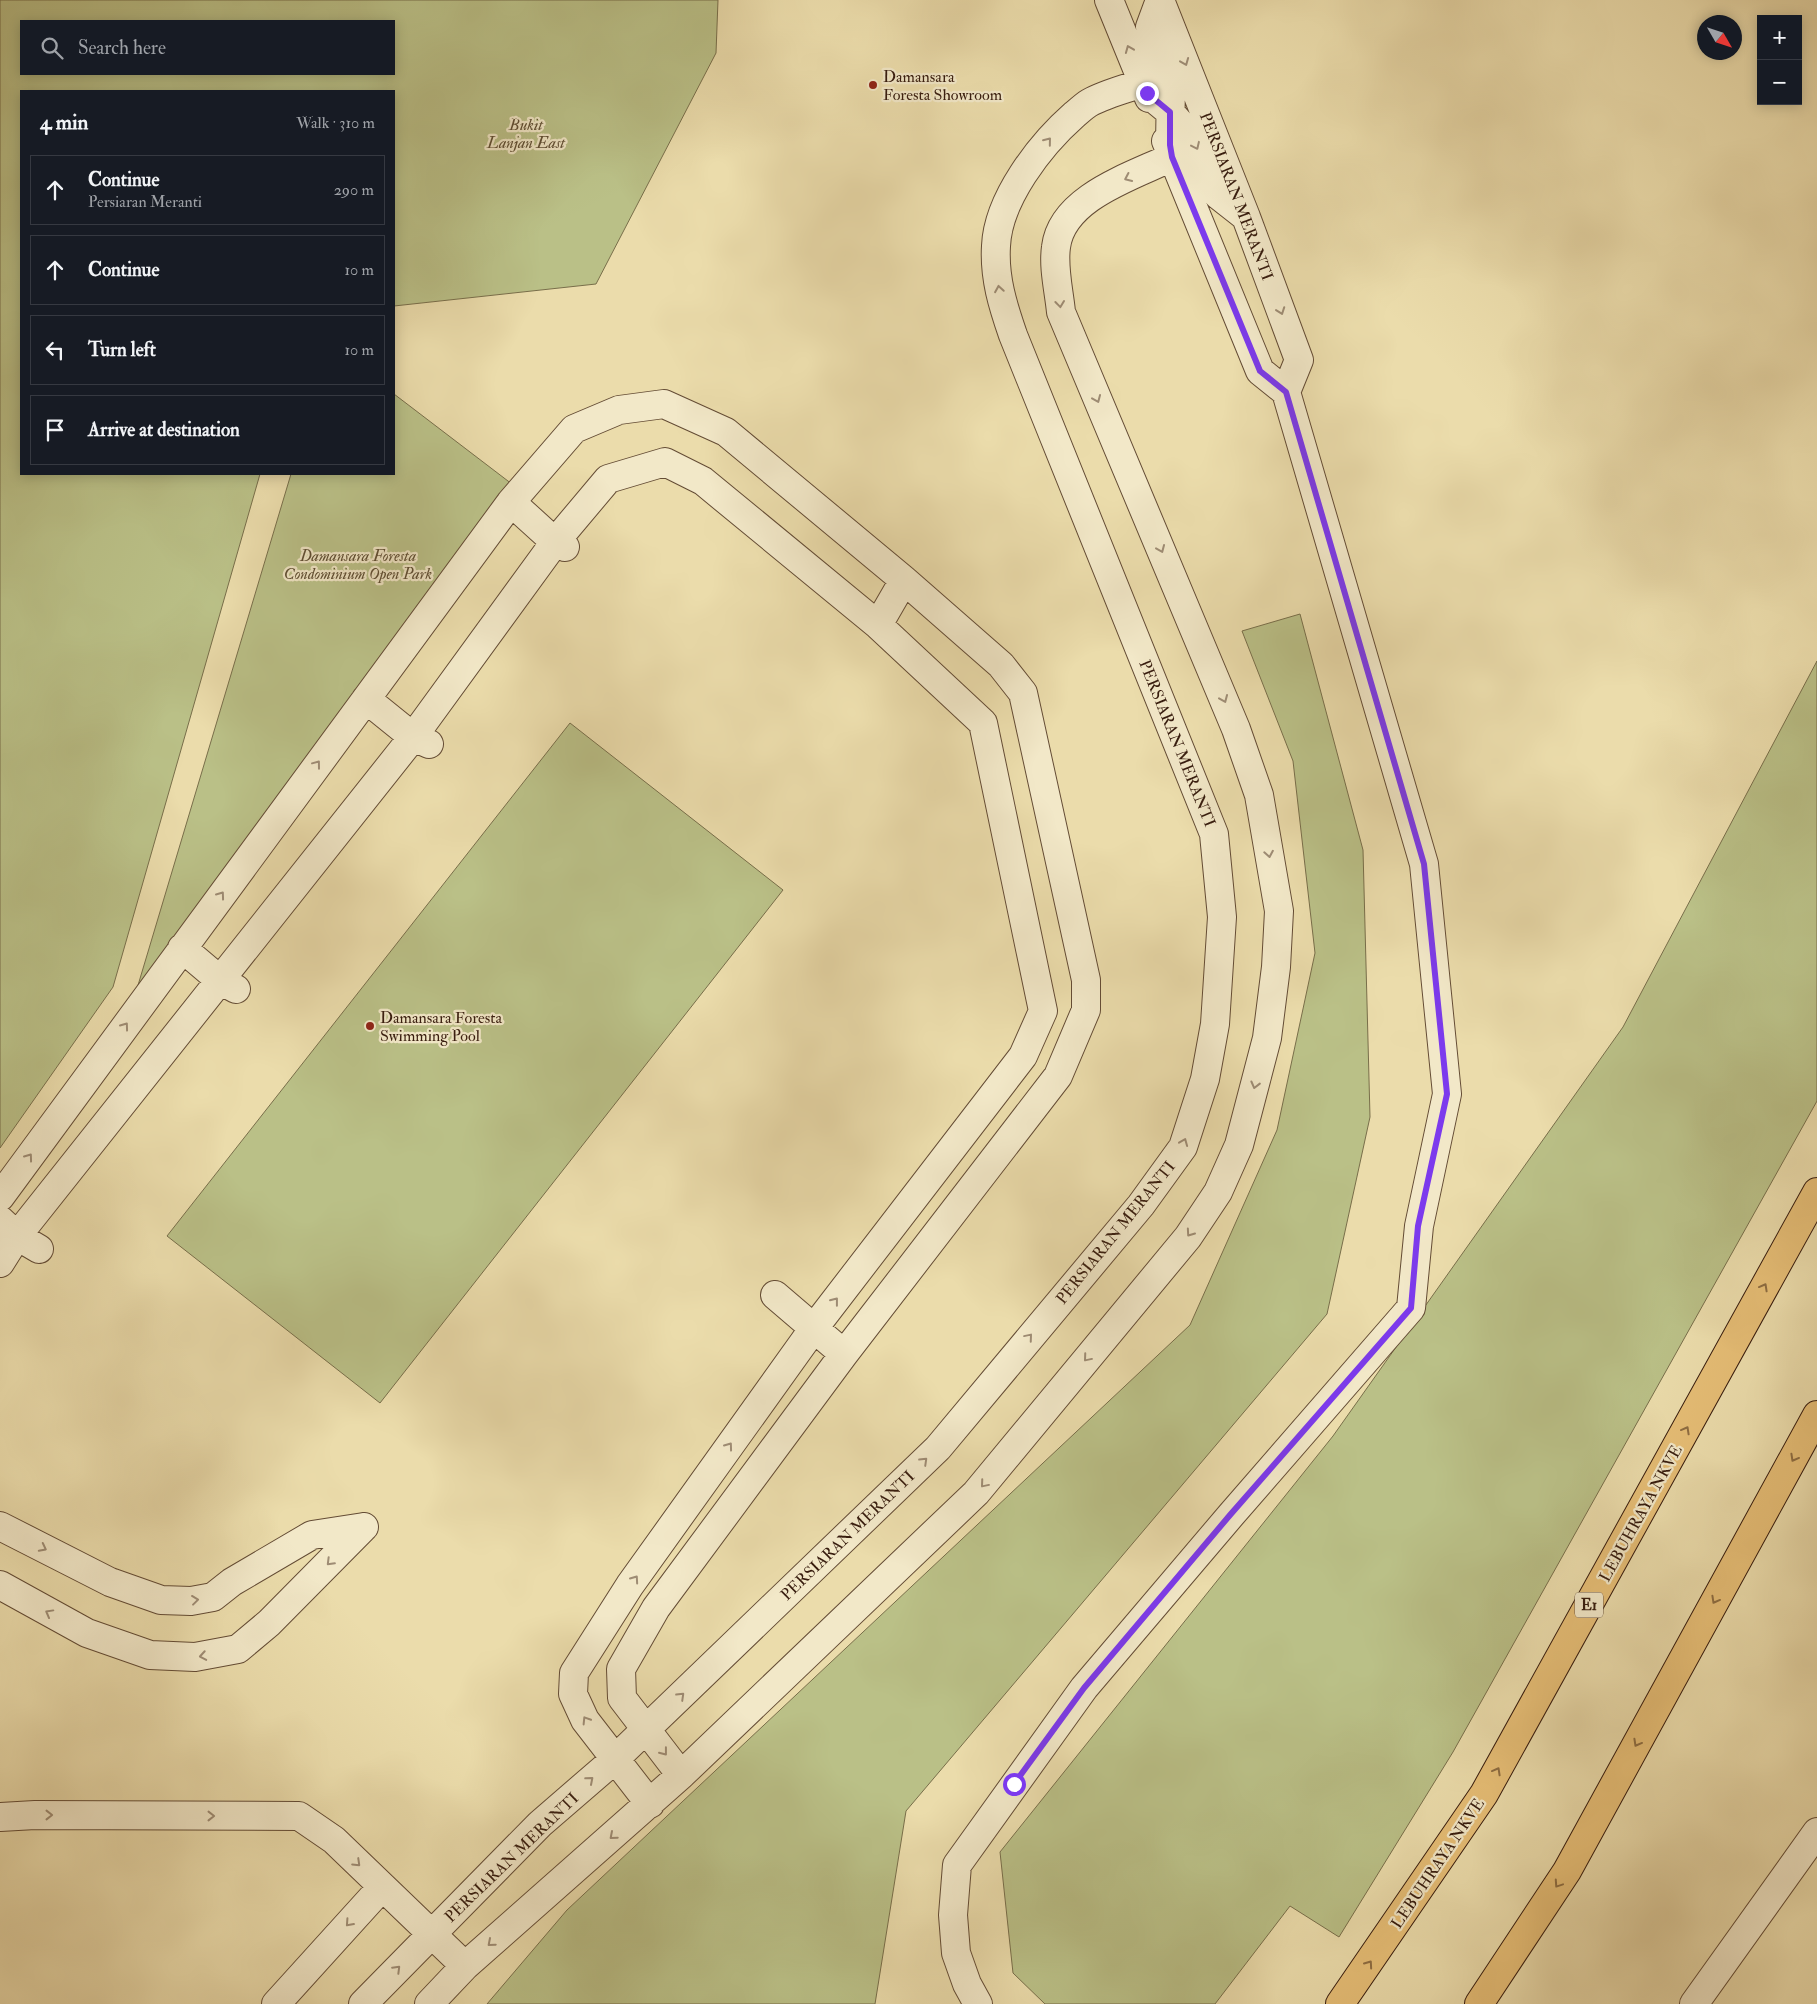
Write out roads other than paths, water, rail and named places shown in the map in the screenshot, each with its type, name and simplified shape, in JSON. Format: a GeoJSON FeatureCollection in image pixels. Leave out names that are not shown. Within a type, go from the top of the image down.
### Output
{"type":"FeatureCollection","features":[{"type":"Feature","properties":{"kind":"highway","name":"LEBUHRAYA NKVE"},"geometry":{"type":"LineString","coordinates":[[1340,2004],[1484,1794],[1817,1192]]}},
{"type":"Feature","properties":{"kind":"highway"},"geometry":{"type":"LineString","coordinates":[[1479,2004],[1567,1871],[1817,1415]]}},
{"type":"Feature","properties":{"kind":"street"},"geometry":{"type":"LineString","coordinates":[[1110,0],[1147,93],[1170,112],[1191,136],[1218,195],[1246,217]]}},
{"type":"Feature","properties":{"kind":"street"},"geometry":{"type":"LineString","coordinates":[[1160,0],[1150,27],[1171,84],[1170,145],[1172,157]]}},
{"type":"Feature","properties":{"kind":"street","name":"PERSIARAN MERANTI"},"geometry":{"type":"LineString","coordinates":[[1160,0],[1246,217],[1299,360],[1286,392]]}},
{"type":"Feature","properties":{"kind":"street"},"geometry":{"type":"LineString","coordinates":[[978,2004],[967,1984],[956,1953],[953,1915],[957,1866],[1084,1688],[1230,1515],[1411,1308],[1418,1226],[1447,1094],[1424,864],[1286,392],[1260,371],[1143,83]]}},
{"type":"Feature","properties":{"kind":"street","name":"PERSIARAN MERANTI"},"geometry":{"type":"LineString","coordinates":[[363,2004],[540,1824],[646,1730],[938,1448],[1141,1205],[1183,1146],[1205,1079],[1215,1024],[1222,917],[1214,834],[1017,344],[998,291],[996,246],[1003,214],[1017,185],[1034,158],[1056,130],[1088,103],[1143,83]]}},
{"type":"Feature","properties":{"kind":"street"},"geometry":{"type":"LineString","coordinates":[[429,2004],[465,1966],[650,1804],[976,1493],[1188,1237],[1218,1192],[1239,1145],[1267,1038],[1279,912],[1259,795],[1236,728],[1061,312],[1055,265],[1056,246],[1061,227],[1078,206],[1109,187],[1172,157]]}},
{"type":"Feature","properties":{"kind":"street"},"geometry":{"type":"LineString","coordinates":[[0,1197],[511,502],[574,428],[619,410],[664,404],[726,432],[904,580],[1001,665],[1023,693],[1086,980],[1086,1010],[1058,1076],[844,1354],[656,1608],[622,1669],[622,1698],[681,1775]]}},
{"type":"Feature","properties":{"kind":"street"},"geometry":{"type":"LineString","coordinates":[[0,1263],[19,1235],[228,985],[422,741],[560,544],[608,479],[666,462],[703,481],[878,626],[983,723],[1043,1011],[1023,1056],[814,1328],[630,1585],[574,1674],[573,1694],[585,1720],[614,1760],[650,1804]]}},
{"type":"Feature","properties":{"kind":"street"},"geometry":{"type":"LineString","coordinates":[[511,502],[560,544]]}},
{"type":"Feature","properties":{"kind":"street"},"geometry":{"type":"LineString","coordinates":[[878,626],[904,580]]}},
{"type":"Feature","properties":{"kind":"street"},"geometry":{"type":"LineString","coordinates":[[366,699],[422,741]]}},
{"type":"Feature","properties":{"kind":"street"},"geometry":{"type":"LineString","coordinates":[[182,948],[228,985]]}},
{"type":"Feature","properties":{"kind":"street"},"geometry":{"type":"LineString","coordinates":[[775,1296],[844,1354]]}},
{"type":"Feature","properties":{"kind":"street"},"geometry":{"type":"LineString","coordinates":[[0,1526],[110,1582],[161,1600],[191,1601],[213,1596],[232,1582],[312,1536],[364,1527],[269,1623],[238,1649],[195,1657],[150,1655],[87,1633],[0,1585]]}},
{"type":"Feature","properties":{"kind":"street"},"geometry":{"type":"LineString","coordinates":[[0,1817],[35,1815],[299,1816],[334,1840],[465,1966]]}},
{"type":"Feature","properties":{"kind":"street"},"geometry":{"type":"LineString","coordinates":[[1694,2004],[1817,1832]]}},
{"type":"Feature","properties":{"kind":"street"},"geometry":{"type":"LineString","coordinates":[[276,2004],[382,1887]]}},
{"type":"Feature","properties":{"kind":"place","name":"Damansara Foresta Showroom"},"geometry":{"type":"Point","coordinates":[873,85]}},
{"type":"Feature","properties":{"kind":"place","name":"Damansara Foresta Swimming Pool"},"geometry":{"type":"Point","coordinates":[370,1026]}},
{"type":"Feature","properties":{"kind":"park label","name":"Bukit Lanjan East"},"geometry":{"type":"Point","coordinates":[526,133]}},
{"type":"Feature","properties":{"kind":"park label","name":"Damansara Foresta Condominium Open Park"},"geometry":{"type":"Point","coordinates":[358,564]}}]}
